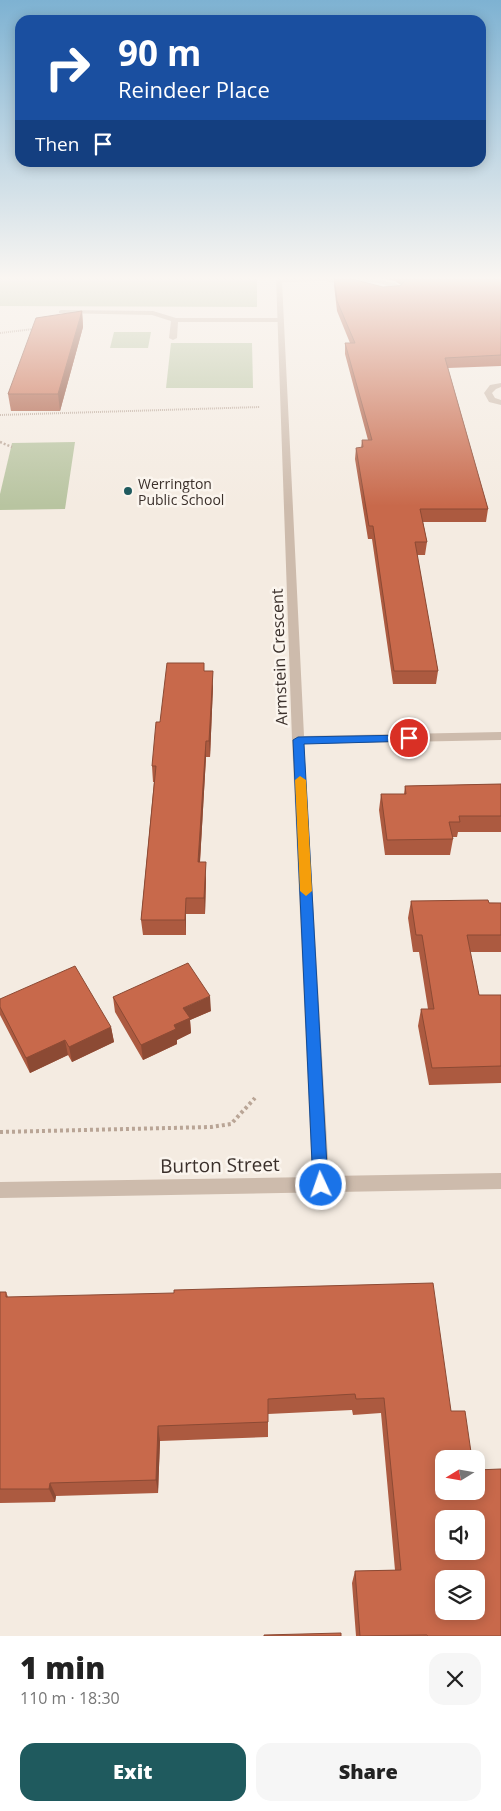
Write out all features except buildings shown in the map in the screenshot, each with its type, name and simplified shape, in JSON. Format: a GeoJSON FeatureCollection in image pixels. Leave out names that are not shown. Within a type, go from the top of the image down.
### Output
{"type":"FeatureCollection","features":[{"type":"Feature","properties":{"kind":"street","name":"Armstein Crescent"},"geometry":{"type":"LineString","coordinates":[[282,352],[298,740],[321,1185]]}},
{"type":"Feature","properties":{"kind":"street"},"geometry":{"type":"LineString","coordinates":[[501,385],[493,387],[488,393],[492,400],[501,403]]}},
{"type":"Feature","properties":{"kind":"street"},"geometry":{"type":"LineString","coordinates":[[298,740],[501,736]]}},
{"type":"Feature","properties":{"kind":"street","name":"Burton Street"},"geometry":{"type":"LineString","coordinates":[[0,1190],[501,1181]]}},
{"type":"Feature","properties":{"kind":"path"},"geometry":{"type":"LineString","coordinates":[[0,415],[260,407]]}},
{"type":"Feature","properties":{"kind":"path"},"geometry":{"type":"LineString","coordinates":[[0,442],[12,447]]}},
{"type":"Feature","properties":{"kind":"path"},"geometry":{"type":"LineString","coordinates":[[0,1132],[211,1127],[231,1124],[255,1098]]}},
{"type":"Feature","properties":{"kind":"green space"},"geometry":{"type":"Polygon","coordinates":[[[170,352],[252,352],[253,388],[166,388],[170,352]]]}},
{"type":"Feature","properties":{"kind":"green space"},"geometry":{"type":"Polygon","coordinates":[[[75,442],[65,509],[0,510],[0,494],[12,443],[75,442]]]}},
{"type":"Feature","properties":{"kind":"slow traffic"},"geometry":{"type":"LineString","coordinates":[[300,780],[306,891]]}},
{"type":"Feature","properties":{"kind":"place","name":"Werrington Public School"},"geometry":{"type":"Point","coordinates":[128,491]}},
{"type":"Feature","properties":{"kind":"route"},"geometry":{"type":"LineString","coordinates":[[321,1185],[298,740],[409,738]]}}]}
